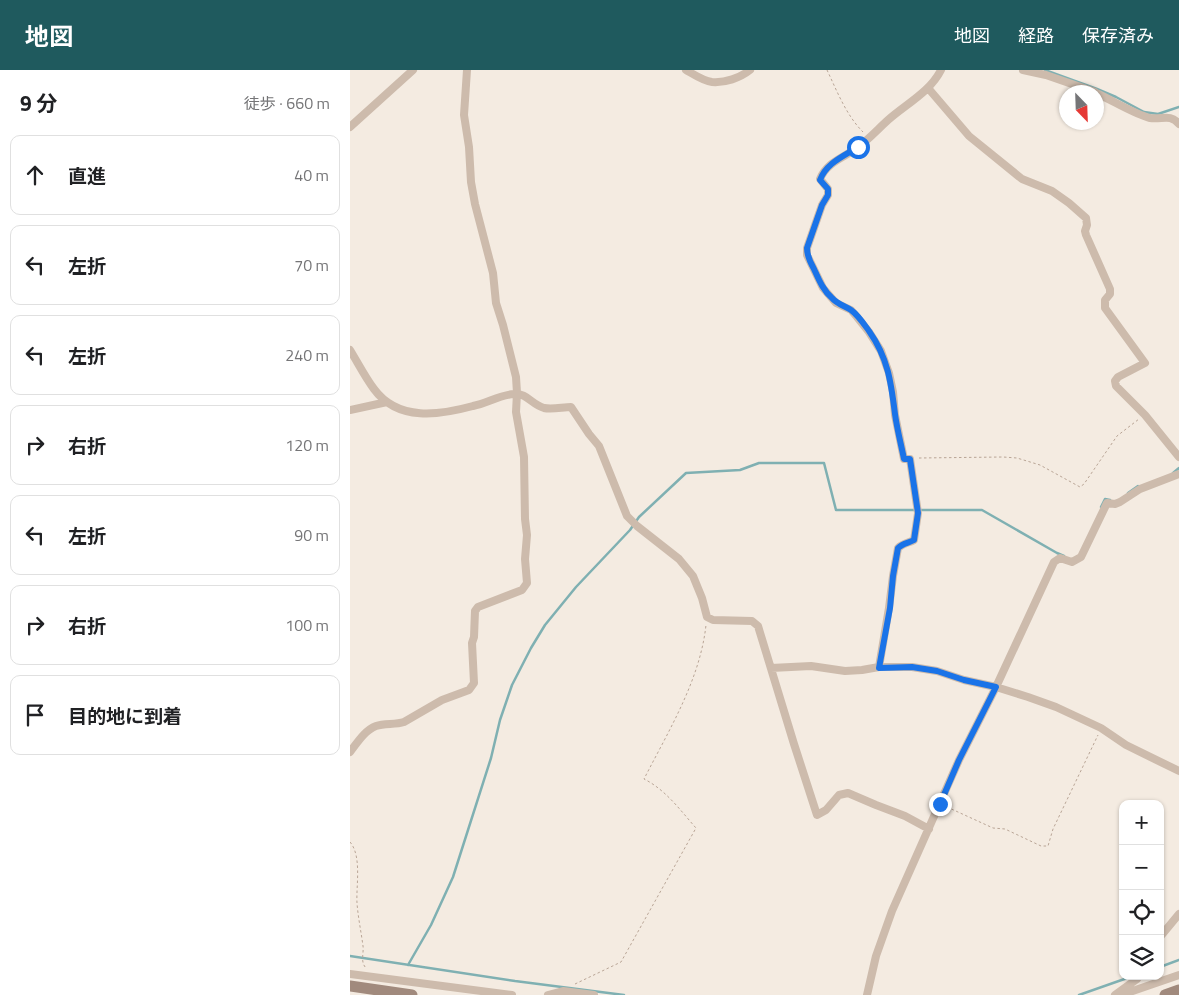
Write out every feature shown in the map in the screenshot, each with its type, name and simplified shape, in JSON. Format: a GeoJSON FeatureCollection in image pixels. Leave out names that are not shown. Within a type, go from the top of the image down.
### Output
{"type":"FeatureCollection","features":[{"type":"Feature","properties":{"kind":"main road"},"geometry":{"type":"LineString","coordinates":[[350,986],[412,995]]}},
{"type":"Feature","properties":{"kind":"main road"},"geometry":{"type":"LineString","coordinates":[[1165,995],[1179,990]]}},
{"type":"Feature","properties":{"kind":"street"},"geometry":{"type":"LineString","coordinates":[[350,127],[413,70]]}},
{"type":"Feature","properties":{"kind":"street"},"geometry":{"type":"LineString","coordinates":[[350,752],[367,731],[377,726],[404,722],[442,700],[469,690],[474,683],[472,643],[475,611],[478,607],[522,590],[527,583],[524,458],[516,412],[516,377],[496,303],[492,273],[471,182],[469,147],[464,115],[467,70]]}},
{"type":"Feature","properties":{"kind":"street"},"geometry":{"type":"LineString","coordinates":[[686,70],[710,82],[729,81],[750,70]]}},
{"type":"Feature","properties":{"kind":"street"},"geometry":{"type":"LineString","coordinates":[[879,668],[898,548],[914,540],[916,527],[918,507],[910,459],[904,459],[889,373],[881,351],[869,332],[851,310],[836,303],[823,288],[807,255],[807,248],[822,205],[828,195],[828,189],[820,180],[822,173],[838,158],[847,155],[858,147],[928,88],[941,70]]}},
{"type":"Feature","properties":{"kind":"street"},"geometry":{"type":"LineString","coordinates":[[1023,70],[1046,75],[1074,85]]}},
{"type":"Feature","properties":{"kind":"street"},"geometry":{"type":"LineString","coordinates":[[928,88],[969,136],[1022,179],[1052,191],[1086,218],[1086,235],[1110,289],[1110,294],[1105,300],[1105,308],[1145,363],[1118,377],[1115,381],[1116,386],[1145,415],[1179,457]]}},
{"type":"Feature","properties":{"kind":"street"},"geometry":{"type":"LineString","coordinates":[[1104,97],[1150,118],[1168,117],[1175,119],[1179,124]]}},
{"type":"Feature","properties":{"kind":"street"},"geometry":{"type":"LineString","coordinates":[[350,350],[375,390],[387,402],[399,409],[419,414],[440,413],[474,406],[517,393],[524,394],[533,403],[545,408],[571,407],[599,446],[626,516],[679,559],[693,576],[707,616],[713,620],[752,621],[758,626],[818,815],[826,810],[839,795],[848,793],[876,806],[905,816],[930,829]]}},
{"type":"Feature","properties":{"kind":"street"},"geometry":{"type":"LineString","coordinates":[[350,410],[387,402]]}},
{"type":"Feature","properties":{"kind":"street"},"geometry":{"type":"LineString","coordinates":[[867,995],[876,956],[892,911],[959,760],[996,687],[1054,562],[1060,558],[1072,562],[1080,557],[1107,503],[1116,504],[1140,489],[1179,474]]}},
{"type":"Feature","properties":{"kind":"street"},"geometry":{"type":"LineString","coordinates":[[771,668],[812,666],[845,671],[912,667],[937,671],[964,680],[996,687],[1056,707],[1101,728],[1126,745],[1179,771]]}},
{"type":"Feature","properties":{"kind":"street"},"geometry":{"type":"LineString","coordinates":[[1162,935],[1179,914]]}},
{"type":"Feature","properties":{"kind":"street"},"geometry":{"type":"LineString","coordinates":[[350,974],[512,995]]}},
{"type":"Feature","properties":{"kind":"street"},"geometry":{"type":"LineString","coordinates":[[1121,995],[1179,975]]}},
{"type":"Feature","properties":{"kind":"street"},"geometry":{"type":"LineString","coordinates":[[1115,995],[1136,980]]}},
{"type":"Feature","properties":{"kind":"street"},"geometry":{"type":"LineString","coordinates":[[548,995],[562,991],[594,995]]}},
{"type":"Feature","properties":{"kind":"path"},"geometry":{"type":"LineString","coordinates":[[827,70],[853,121],[869,138]]}},
{"type":"Feature","properties":{"kind":"path"},"geometry":{"type":"LineString","coordinates":[[910,459],[931,457],[1017,458],[1040,465],[1080,487],[1117,436],[1145,415]]}},
{"type":"Feature","properties":{"kind":"path"},"geometry":{"type":"LineString","coordinates":[[562,991],[621,962],[696,828],[673,801],[652,783],[644,779],[692,682],[704,641],[707,616]]}},
{"type":"Feature","properties":{"kind":"path"},"geometry":{"type":"LineString","coordinates":[[940,804],[993,828],[1005,829],[1041,846],[1048,846],[1053,829],[1101,728]]}},
{"type":"Feature","properties":{"kind":"path"},"geometry":{"type":"LineString","coordinates":[[350,842],[356,853],[358,874],[357,904],[363,962]]}},
{"type":"Feature","properties":{"kind":"waterway"},"geometry":{"type":"LineString","coordinates":[[1045,70],[1116,97],[1144,112],[1158,114],[1179,107]]}},
{"type":"Feature","properties":{"kind":"waterway"},"geometry":{"type":"LineString","coordinates":[[408,965],[431,925],[453,877],[491,758],[500,720],[512,685],[531,648],[545,625],[576,587],[630,530],[639,517],[686,473],[740,470],[759,463],[824,463],[836,510],[982,510],[1064,556]]}},
{"type":"Feature","properties":{"kind":"waterway"},"geometry":{"type":"LineString","coordinates":[[1173,473],[1179,468]]}},
{"type":"Feature","properties":{"kind":"waterway"},"geometry":{"type":"LineString","coordinates":[[1128,493],[1138,486]]}},
{"type":"Feature","properties":{"kind":"waterway"},"geometry":{"type":"LineString","coordinates":[[1101,507],[1105,499],[1110,500]]}},
{"type":"Feature","properties":{"kind":"waterway"},"geometry":{"type":"LineString","coordinates":[[350,956],[624,995]]}},
{"type":"Feature","properties":{"kind":"waterway"},"geometry":{"type":"LineString","coordinates":[[1164,966],[1179,960]]}},
{"type":"Feature","properties":{"kind":"waterway"},"geometry":{"type":"LineString","coordinates":[[1079,995],[1122,980]]}},
{"type":"Feature","properties":{"kind":"route"},"geometry":{"type":"LineString","coordinates":[[858,147],[847,155],[838,158],[822,173],[820,180],[828,189],[828,195],[822,205],[807,248],[807,255],[823,288],[836,303],[851,310],[869,332],[881,351],[889,373],[904,459],[910,459],[918,507],[916,527],[914,540],[898,548],[879,668],[912,667],[937,671],[964,680],[996,687],[959,760],[940,804]]}}]}
